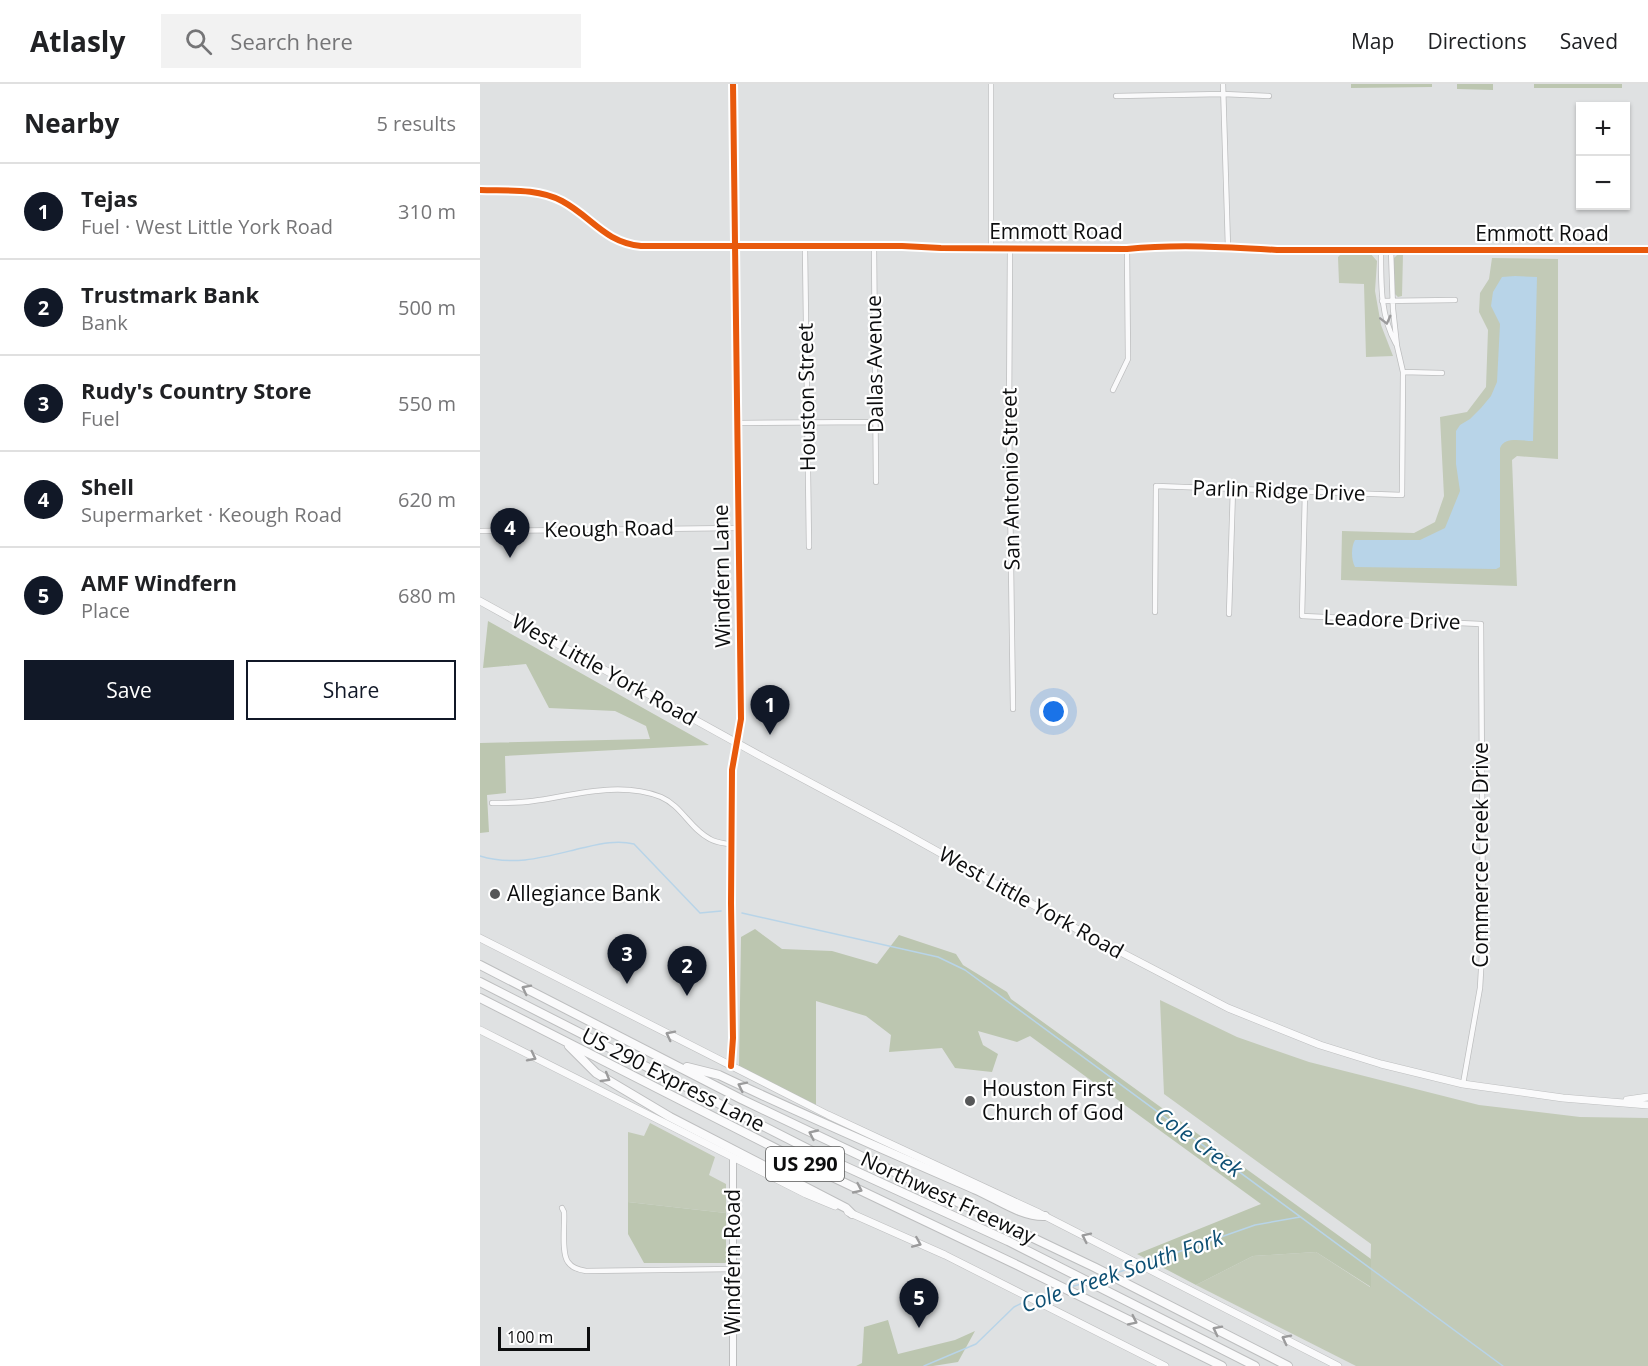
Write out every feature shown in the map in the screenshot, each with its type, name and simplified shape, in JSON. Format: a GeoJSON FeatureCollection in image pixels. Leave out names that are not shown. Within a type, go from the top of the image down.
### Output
{"type":"FeatureCollection","features":[{"type":"Feature","properties":{"kind":"highway","name":"Northwest Freeway"},"geometry":{"type":"LineString","coordinates":[[480,965],[741,1099],[1094,1267],[1288,1366]]}},
{"type":"Feature","properties":{"kind":"highway","name":"US 290 Express Lane"},"geometry":{"type":"LineString","coordinates":[[480,982],[818,1154],[1074,1274],[1255,1366]]}},
{"type":"Feature","properties":{"kind":"highway","name":"Northwest Freeway"},"geometry":{"type":"LineString","coordinates":[[480,998],[824,1173],[1080,1295],[1222,1366]]}},
{"type":"Feature","properties":{"kind":"highway"},"geometry":{"type":"LineString","coordinates":[[562,1040],[596,1073],[670,1117],[846,1208],[852,1214]]}},
{"type":"Feature","properties":{"kind":"highway"},"geometry":{"type":"LineString","coordinates":[[675,1065],[719,1075],[901,1159],[1034,1216],[1045,1216]]}},
{"type":"Feature","properties":{"kind":"main road","name":"West Little York Road"},"geometry":{"type":"LineString","coordinates":[[480,601],[1091,937],[1228,1008],[1320,1045],[1381,1064],[1463,1084],[1563,1098],[1648,1105]]}},
{"type":"Feature","properties":{"kind":"main road"},"geometry":{"type":"LineString","coordinates":[[480,938],[838,1120],[1045,1216],[1338,1366]]}},
{"type":"Feature","properties":{"kind":"main road"},"geometry":{"type":"LineString","coordinates":[[480,1030],[733,1157],[852,1214],[945,1255],[1165,1366]]}},
{"type":"Feature","properties":{"kind":"main road","name":"West Little York Road"},"geometry":{"type":"LineString","coordinates":[[1618,1101],[1648,1097]]}},
{"type":"Feature","properties":{"kind":"street","name":"Windfern Lane"},"geometry":{"type":"LineString","coordinates":[[731,1066],[733,1038],[732,770],[741,719],[733,84]]}},
{"type":"Feature","properties":{"kind":"street"},"geometry":{"type":"LineString","coordinates":[[991,84],[991,248]]}},
{"type":"Feature","properties":{"kind":"street"},"geometry":{"type":"LineString","coordinates":[[1223,84],[1228,247]]}},
{"type":"Feature","properties":{"kind":"street"},"geometry":{"type":"LineString","coordinates":[[1116,96],[1223,94],[1269,96]]}},
{"type":"Feature","properties":{"kind":"street","name":"Emmott Road"},"geometry":{"type":"LineString","coordinates":[[480,190],[535,192],[553,197],[571,207],[609,237],[631,245],[806,248],[874,246],[1010,249],[1228,247],[1277,250],[1648,250]]}},
{"type":"Feature","properties":{"kind":"street","name":"Dallas Avenue"},"geometry":{"type":"LineString","coordinates":[[874,246],[876,482]]}},
{"type":"Feature","properties":{"kind":"street","name":"Houston Street"},"geometry":{"type":"LineString","coordinates":[[806,248],[809,547]]}},
{"type":"Feature","properties":{"kind":"street","name":"San Antonio Street"},"geometry":{"type":"LineString","coordinates":[[1010,249],[1013,709]]}},
{"type":"Feature","properties":{"kind":"street"},"geometry":{"type":"LineString","coordinates":[[1113,390],[1128,359],[1127,249]]}},
{"type":"Feature","properties":{"kind":"street"},"geometry":{"type":"LineString","coordinates":[[1381,250],[1382,301],[1389,331],[1397,346]]}},
{"type":"Feature","properties":{"kind":"street"},"geometry":{"type":"LineString","coordinates":[[1391,250],[1392,299],[1397,346],[1403,372],[1442,373]]}},
{"type":"Feature","properties":{"kind":"street"},"geometry":{"type":"LineString","coordinates":[[1382,301],[1392,299],[1455,300]]}},
{"type":"Feature","properties":{"kind":"street","name":"Parlin Ridge Drive"},"geometry":{"type":"LineString","coordinates":[[1155,612],[1156,486],[1402,495],[1403,372]]}},
{"type":"Feature","properties":{"kind":"street"},"geometry":{"type":"LineString","coordinates":[[739,423],[876,422]]}},
{"type":"Feature","properties":{"kind":"street"},"geometry":{"type":"LineString","coordinates":[[1229,614],[1233,489]]}},
{"type":"Feature","properties":{"kind":"street","name":"Leadore Drive"},"geometry":{"type":"LineString","coordinates":[[1305,492],[1302,616],[1481,624]]}},
{"type":"Feature","properties":{"kind":"street","name":"Keough Road"},"geometry":{"type":"LineString","coordinates":[[480,531],[738,528]]}},
{"type":"Feature","properties":{"kind":"street","name":"Commerce Creek Drive"},"geometry":{"type":"LineString","coordinates":[[1463,1084],[1480,988],[1483,936],[1481,624]]}},
{"type":"Feature","properties":{"kind":"street"},"geometry":{"type":"LineString","coordinates":[[492,803],[531,801],[573,793],[599,791],[639,792],[668,801],[705,836],[716,842],[732,845]]}},
{"type":"Feature","properties":{"kind":"street","name":"Windfern Road"},"geometry":{"type":"LineString","coordinates":[[733,1157],[733,1366]]}},
{"type":"Feature","properties":{"kind":"street"},"geometry":{"type":"LineString","coordinates":[[562,1208],[565,1254],[568,1262],[575,1268],[586,1271],[734,1269]]}},
{"type":"Feature","properties":{"kind":"green space"},"geometry":{"type":"Polygon","coordinates":[[[1351,84],[1432,84],[1432,87],[1351,88],[1351,84]]]}},
{"type":"Feature","properties":{"kind":"green space"},"geometry":{"type":"Polygon","coordinates":[[[1457,84],[1493,84],[1493,90],[1457,89],[1457,84]]]}},
{"type":"Feature","properties":{"kind":"green space"},"geometry":{"type":"Polygon","coordinates":[[[1534,84],[1622,84],[1622,88],[1534,88],[1534,84]]]}},
{"type":"Feature","properties":{"kind":"green space"},"geometry":{"type":"Polygon","coordinates":[[[1345,250],[1370,253],[1377,261],[1375,291],[1381,325],[1393,356],[1366,357],[1364,284],[1339,283],[1338,257],[1345,250]]]}},
{"type":"Feature","properties":{"kind":"green space"},"geometry":{"type":"Polygon","coordinates":[[[1400,252],[1403,254],[1402,296],[1398,297],[1393,292],[1393,259],[1400,252]]]}},
{"type":"Feature","properties":{"kind":"green space"},"geometry":{"type":"Polygon","coordinates":[[[1492,258],[1558,259],[1558,459],[1517,456],[1512,460],[1517,586],[1341,580],[1342,531],[1414,533],[1435,522],[1444,496],[1440,417],[1467,412],[1486,387],[1488,330],[1479,312],[1480,293],[1489,279],[1492,258]]]}},
{"type":"Feature","properties":{"kind":"green space"},"geometry":{"type":"Polygon","coordinates":[[[488,621],[709,745],[505,756],[506,793],[487,795],[489,832],[480,833],[480,743],[650,739],[646,726],[615,711],[549,708],[526,664],[483,668],[488,621]]]}},
{"type":"Feature","properties":{"kind":"green space"},"geometry":{"type":"Polygon","coordinates":[[[755,929],[782,949],[832,951],[877,964],[899,935],[956,954],[963,965],[1007,992],[1011,999],[1371,1259],[1371,1287],[1316,1252],[1253,1256],[1196,1285],[1137,1254],[1261,1204],[1030,1036],[1017,1042],[978,1031],[983,1045],[998,1054],[992,1072],[955,1068],[942,1048],[889,1052],[891,1035],[866,1016],[816,1001],[816,1105],[739,1068],[741,937],[755,929]]]}},
{"type":"Feature","properties":{"kind":"green space"},"geometry":{"type":"Polygon","coordinates":[[[1160,1000],[1237,1037],[1309,1062],[1479,1105],[1580,1117],[1648,1118],[1648,1366],[1356,1366],[1196,1285],[1253,1256],[1316,1252],[1370,1287],[1371,1244],[1164,1094],[1160,1000]]]}},
{"type":"Feature","properties":{"kind":"green space"},"geometry":{"type":"Polygon","coordinates":[[[650,1123],[715,1157],[709,1175],[726,1184],[726,1213],[628,1202],[628,1132],[644,1136],[650,1123]]]}},
{"type":"Feature","properties":{"kind":"green space"},"geometry":{"type":"Polygon","coordinates":[[[628,1202],[726,1213],[726,1263],[644,1263],[628,1234],[628,1202]]]}},
{"type":"Feature","properties":{"kind":"green space"},"geometry":{"type":"Polygon","coordinates":[[[888,1320],[898,1354],[955,1340],[975,1331],[958,1362],[933,1366],[856,1366],[862,1363],[864,1327],[888,1320]]]}},
{"type":"Feature","properties":{"kind":"water"},"geometry":{"type":"Polygon","coordinates":[[[1502,277],[1537,277],[1533,441],[1509,441],[1502,444],[1500,448],[1500,567],[1496,569],[1355,567],[1352,553],[1355,540],[1420,540],[1445,528],[1460,491],[1456,464],[1456,431],[1481,408],[1491,396],[1497,382],[1500,324],[1491,306],[1493,292],[1502,277]]]}},
{"type":"Feature","properties":{"kind":"waterway","name":"Cole Creek"},"geometry":{"type":"LineString","coordinates":[[480,856],[506,861],[519,860],[608,843],[634,844],[700,913],[721,911]]}},
{"type":"Feature","properties":{"kind":"waterway","name":"Cole Creek"},"geometry":{"type":"LineString","coordinates":[[742,913],[938,957],[965,970],[1503,1366]]}},
{"type":"Feature","properties":{"kind":"waterway","name":"Cole Creek South Fork"},"geometry":{"type":"LineString","coordinates":[[1144,1264],[1255,1225],[1300,1217]]}},
{"type":"Feature","properties":{"kind":"waterway","name":"Cole Creek South Fork"},"geometry":{"type":"LineString","coordinates":[[1116,1273],[1137,1266]]}},
{"type":"Feature","properties":{"kind":"waterway","name":"Cole Creek South Fork"},"geometry":{"type":"LineString","coordinates":[[1093,1281],[1105,1277]]}},
{"type":"Feature","properties":{"kind":"waterway","name":"Cole Creek South Fork"},"geometry":{"type":"LineString","coordinates":[[1070,1287],[1085,1283]]}},
{"type":"Feature","properties":{"kind":"waterway","name":"Cole Creek South Fork"},"geometry":{"type":"LineString","coordinates":[[1035,1297],[1059,1290]]}},
{"type":"Feature","properties":{"kind":"waterway","name":"Cole Creek South Fork"},"geometry":{"type":"LineString","coordinates":[[924,1366],[976,1344],[1014,1307],[1028,1300]]}},
{"type":"Feature","properties":{"kind":"cycle path"},"geometry":{"type":"LineString","coordinates":[[731,1066],[733,1038],[732,770],[741,719],[733,84]]}},
{"type":"Feature","properties":{"kind":"cycle path"},"geometry":{"type":"LineString","coordinates":[[480,190],[522,191],[552,197],[572,207],[617,240],[641,246],[1127,249],[1183,246],[1277,250],[1648,250]]}},
{"type":"Feature","properties":{"kind":"place","name":"Shell"},"geometry":{"type":"Point","coordinates":[510,558]}},
{"type":"Feature","properties":{"kind":"place","name":"Tejas"},"geometry":{"type":"Point","coordinates":[770,735]}},
{"type":"Feature","properties":{"kind":"place","name":"Allegiance Bank"},"geometry":{"type":"Point","coordinates":[495,894]}},
{"type":"Feature","properties":{"kind":"place","name":"Rudy's Country Store"},"geometry":{"type":"Point","coordinates":[627,984]}},
{"type":"Feature","properties":{"kind":"place","name":"Trustmark Bank"},"geometry":{"type":"Point","coordinates":[687,996]}},
{"type":"Feature","properties":{"kind":"place","name":"Houston First Church of God"},"geometry":{"type":"Point","coordinates":[970,1101]}},
{"type":"Feature","properties":{"kind":"place","name":"AMF Windfern"},"geometry":{"type":"Point","coordinates":[919,1328]}}]}
